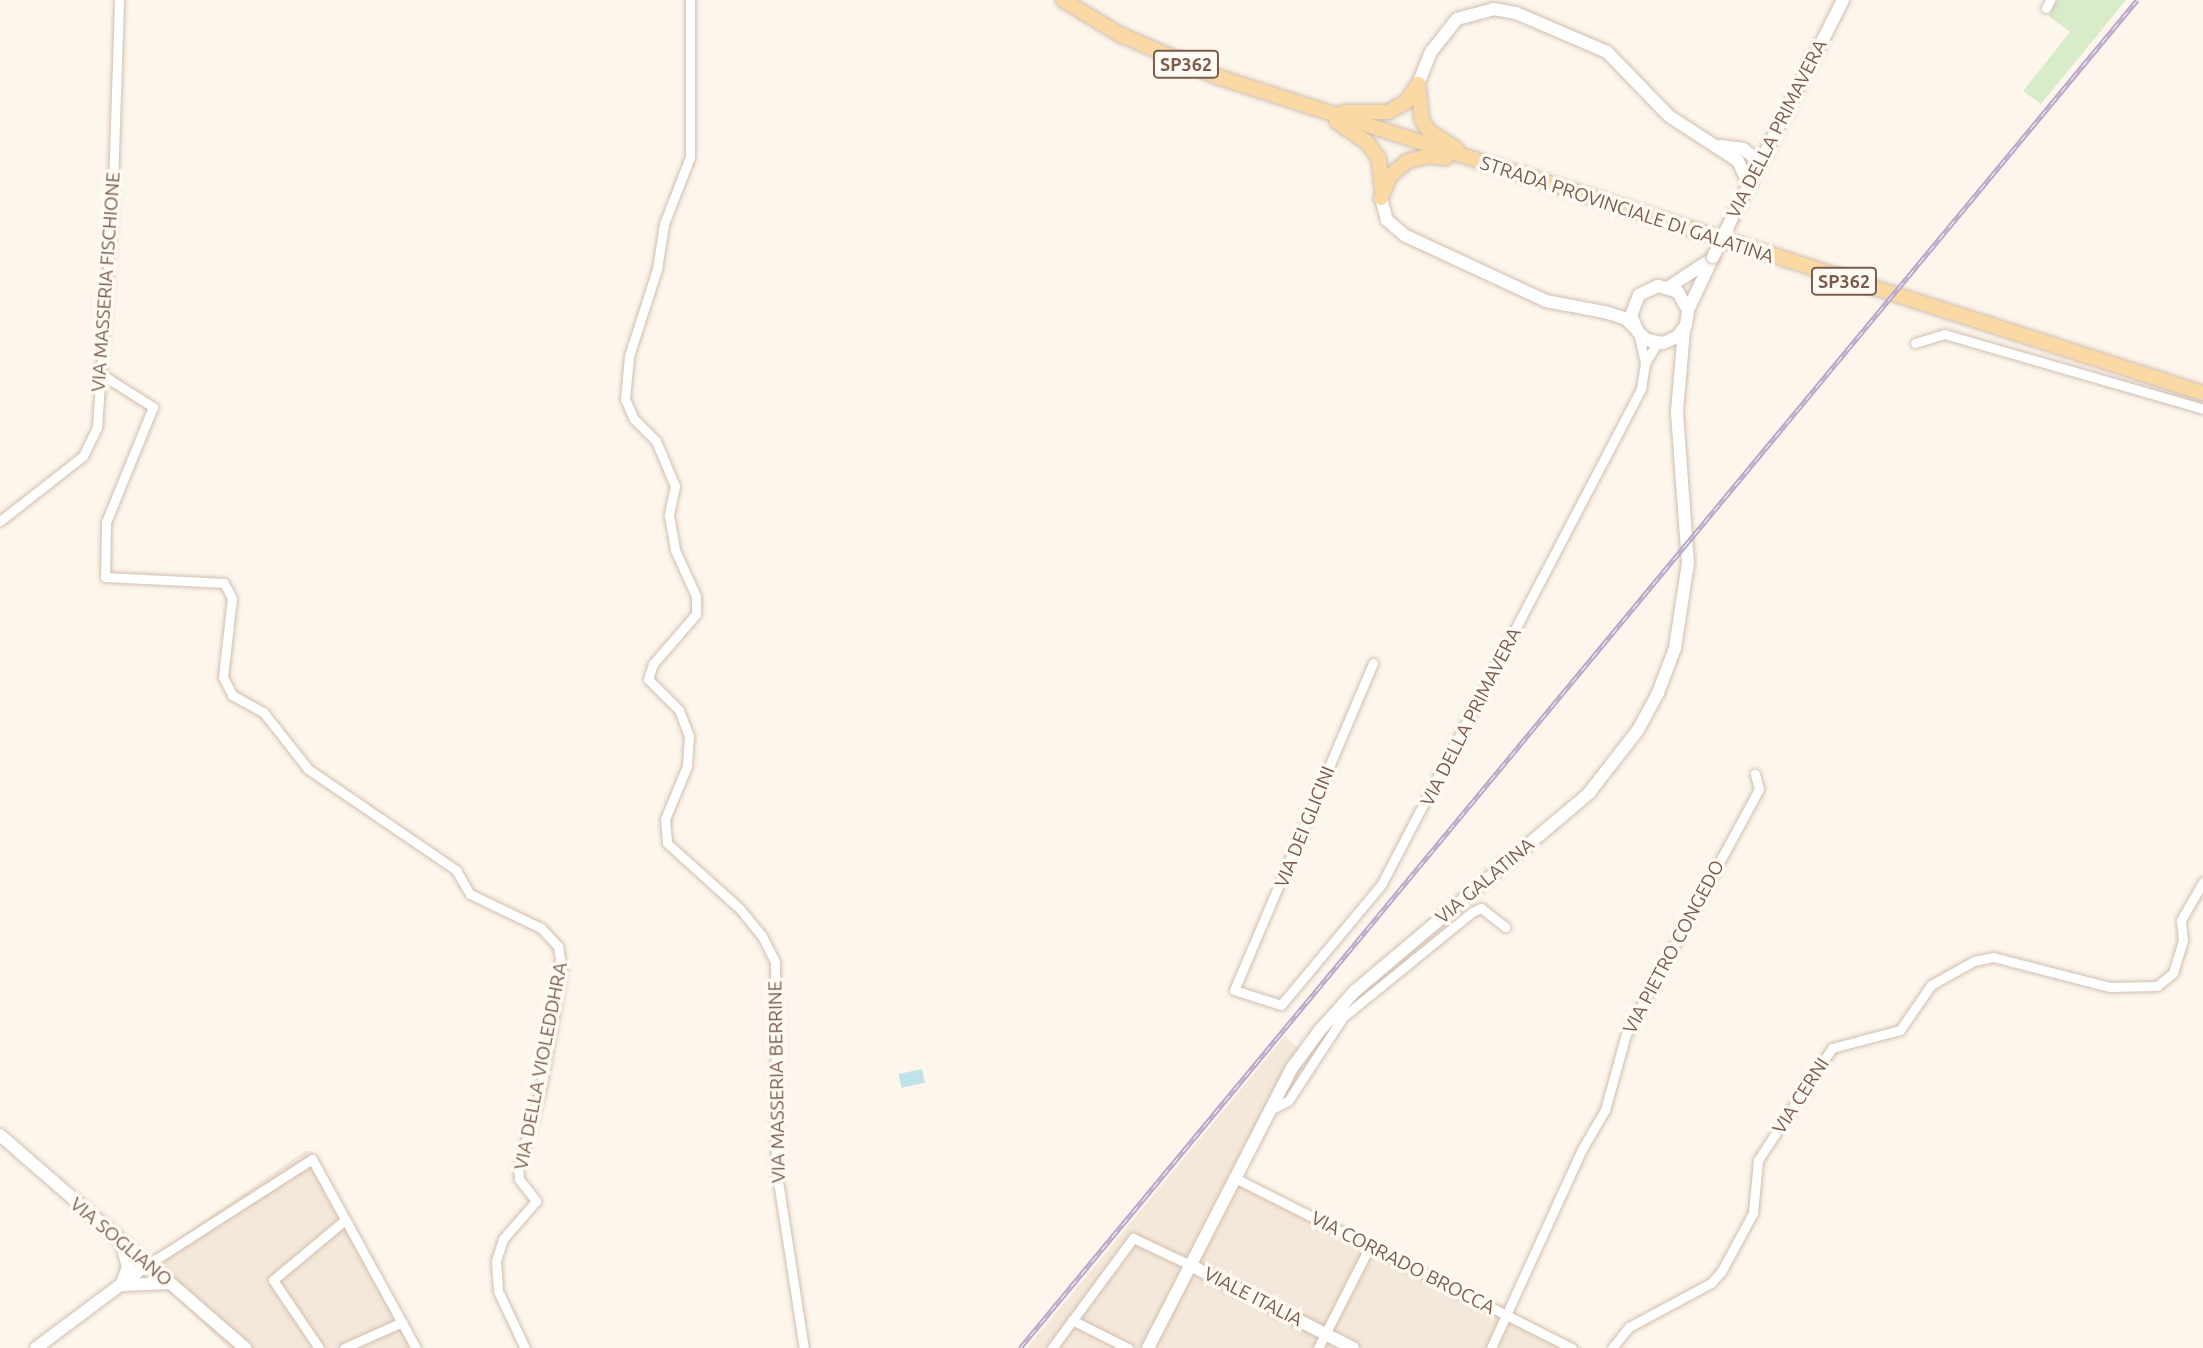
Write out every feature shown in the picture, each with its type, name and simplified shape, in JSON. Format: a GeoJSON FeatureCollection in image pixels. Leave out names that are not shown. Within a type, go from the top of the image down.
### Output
{"type":"FeatureCollection","features":[{"type":"Feature","properties":{"kind":"main road","name":"STRADA PROVINCIALE DI GALATINA"},"geometry":{"type":"LineString","coordinates":[[1063,0],[1119,34],[1218,78],[2203,393]]}},
{"type":"Feature","properties":{"kind":"main road"},"geometry":{"type":"LineString","coordinates":[[1318,110],[1388,112],[1406,102],[1418,84]]}},
{"type":"Feature","properties":{"kind":"main road"},"geometry":{"type":"LineString","coordinates":[[1418,84],[1418,106],[1429,131],[1486,165]]}},
{"type":"Feature","properties":{"kind":"main road"},"geometry":{"type":"LineString","coordinates":[[1318,110],[1367,142],[1379,159],[1381,198]]}},
{"type":"Feature","properties":{"kind":"main road"},"geometry":{"type":"LineString","coordinates":[[1381,198],[1390,176],[1407,161],[1429,156],[1486,165]]}},
{"type":"Feature","properties":{"kind":"street","name":"VIA MASSERIA FISCHIONE"},"geometry":{"type":"LineString","coordinates":[[0,521],[83,456],[97,427],[119,0]]}},
{"type":"Feature","properties":{"kind":"street","name":"VIA MASSERIA BERRINE"},"geometry":{"type":"LineString","coordinates":[[690,0],[690,157],[664,224],[657,269],[629,356],[625,399],[634,419],[656,441],[675,485],[669,515],[675,550],[696,596],[696,614],[653,664],[648,679],[679,710],[689,736],[687,766],[664,819],[667,843],[740,909],[762,936],[775,962],[776,1168],[804,1348]]}},
{"type":"Feature","properties":{"kind":"street","name":"VIA DELLA PRIMAVERA"},"geometry":{"type":"LineString","coordinates":[[1234,990],[1281,1005],[1381,885],[1641,389],[1646,363],[1662,342],[1684,330],[1688,310],[1713,257],[1843,0]]}},
{"type":"Feature","properties":{"kind":"street"},"geometry":{"type":"LineString","coordinates":[[1418,84],[1431,52],[1457,19],[1493,9],[1516,13],[1607,52],[1669,116],[1720,146],[1759,162]]}},
{"type":"Feature","properties":{"kind":"street"},"geometry":{"type":"LineString","coordinates":[[1740,155],[1774,135]]}},
{"type":"Feature","properties":{"kind":"street"},"geometry":{"type":"LineString","coordinates":[[1740,155],[1749,185]]}},
{"type":"Feature","properties":{"kind":"street"},"geometry":{"type":"LineString","coordinates":[[1381,198],[1387,220],[1404,235],[1546,301],[1626,319],[1636,330],[1662,342]]}},
{"type":"Feature","properties":{"kind":"street","name":"VIA DELLA PRIMAVERA"},"geometry":{"type":"LineString","coordinates":[[1646,363],[1632,310],[1636,299],[1653,287],[1669,287],[1713,257]]}},
{"type":"Feature","properties":{"kind":"street"},"geometry":{"type":"LineString","coordinates":[[1669,287],[1682,296],[1688,310]]}},
{"type":"Feature","properties":{"kind":"street"},"geometry":{"type":"LineString","coordinates":[[1605,313],[1636,299]]}},
{"type":"Feature","properties":{"kind":"street","name":"VIA GALATINA"},"geometry":{"type":"LineString","coordinates":[[1147,1348],[1233,1177],[1299,1058],[1355,991],[1589,793],[1638,730],[1675,648],[1684,607],[1688,563],[1677,412],[1684,330]]}},
{"type":"Feature","properties":{"kind":"street"},"geometry":{"type":"LineString","coordinates":[[1915,343],[1944,334],[2203,410]]}},
{"type":"Feature","properties":{"kind":"street","name":"VIA GALATINA"},"geometry":{"type":"LineString","coordinates":[[1662,342],[1679,371]]}},
{"type":"Feature","properties":{"kind":"street","name":"VIA DELLA VIOLEDDHRA"},"geometry":{"type":"LineString","coordinates":[[101,374],[153,407],[106,522],[105,577],[121,581],[225,583],[232,598],[223,677],[232,695],[264,713],[309,769],[456,870],[470,894],[541,928],[558,946],[562,971],[540,1092],[518,1168],[519,1179],[536,1201],[503,1239],[496,1261],[498,1291],[525,1348]]}},
{"type":"Feature","properties":{"kind":"street","name":"VIA DEI GLICINI"},"geometry":{"type":"LineString","coordinates":[[1234,990],[1373,663]]}},
{"type":"Feature","properties":{"kind":"street","name":"VIA PIETRO CONGEDO"},"geometry":{"type":"LineString","coordinates":[[1490,1348],[1581,1151],[1605,1110],[1626,1034],[1759,789],[1755,774]]}},
{"type":"Feature","properties":{"kind":"street","name":"VIA CERNI"},"geometry":{"type":"LineString","coordinates":[[1612,1348],[1629,1327],[1711,1283],[1721,1272],[1752,1213],[1758,1160],[1832,1048],[1900,1030],[1931,985],[1955,970],[1993,957],[2110,987],[2157,986],[2173,973],[2183,940],[2181,920],[2203,882]]}},
{"type":"Feature","properties":{"kind":"street"},"geometry":{"type":"LineString","coordinates":[[1270,1110],[1288,1101],[1352,1009],[1387,986],[1472,912],[1482,908],[1505,927]]}},
{"type":"Feature","properties":{"kind":"street","name":"VIA SOGLIANO"},"geometry":{"type":"LineString","coordinates":[[0,1135],[241,1346]]}},
{"type":"Feature","properties":{"kind":"street"},"geometry":{"type":"LineString","coordinates":[[36,1348],[147,1265],[312,1159],[416,1348]]}},
{"type":"Feature","properties":{"kind":"street","name":"VIA CORRADO BROCCA"},"geometry":{"type":"LineString","coordinates":[[1233,1177],[1572,1348]]}},
{"type":"Feature","properties":{"kind":"street"},"geometry":{"type":"LineString","coordinates":[[319,1348],[273,1280],[345,1220]]}},
{"type":"Feature","properties":{"kind":"street"},"geometry":{"type":"LineString","coordinates":[[1052,1348],[1133,1238],[1190,1265]]}},
{"type":"Feature","properties":{"kind":"street"},"geometry":{"type":"LineString","coordinates":[[120,1286],[128,1267],[122,1243]]}},
{"type":"Feature","properties":{"kind":"street"},"geometry":{"type":"LineString","coordinates":[[1318,1348],[1370,1246]]}},
{"type":"Feature","properties":{"kind":"street","name":"VIALE ITALIA"},"geometry":{"type":"LineString","coordinates":[[1190,1265],[1353,1348]]}},
{"type":"Feature","properties":{"kind":"street"},"geometry":{"type":"LineString","coordinates":[[120,1286],[170,1283]]}},
{"type":"Feature","properties":{"kind":"street"},"geometry":{"type":"LineString","coordinates":[[1072,1320],[1128,1348]]}},
{"type":"Feature","properties":{"kind":"street"},"geometry":{"type":"LineString","coordinates":[[344,1348],[401,1322]]}},
{"type":"Feature","properties":{"kind":"shaded area"},"geometry":{"type":"Polygon","coordinates":[[[1285,1036],[1307,1057],[1242,1177],[1584,1348],[1027,1348],[1285,1036]]]}},
{"type":"Feature","properties":{"kind":"shaded area"},"geometry":{"type":"Polygon","coordinates":[[[305,1151],[311,1151],[420,1348],[229,1348],[140,1265],[305,1151]]]}},
{"type":"Feature","properties":{"kind":"green space"},"geometry":{"type":"Polygon","coordinates":[[[2057,0],[2126,0],[2041,104],[2023,91],[2070,32],[2049,16],[2057,0]]]}},
{"type":"Feature","properties":{"kind":"water"},"geometry":{"type":"Polygon","coordinates":[[[922,1069],[925,1083],[901,1088],[899,1074],[922,1069]]]}},
{"type":"Feature","properties":{"kind":"railway"},"geometry":{"type":"LineString","coordinates":[[1020,1348],[2137,0]]}}]}
